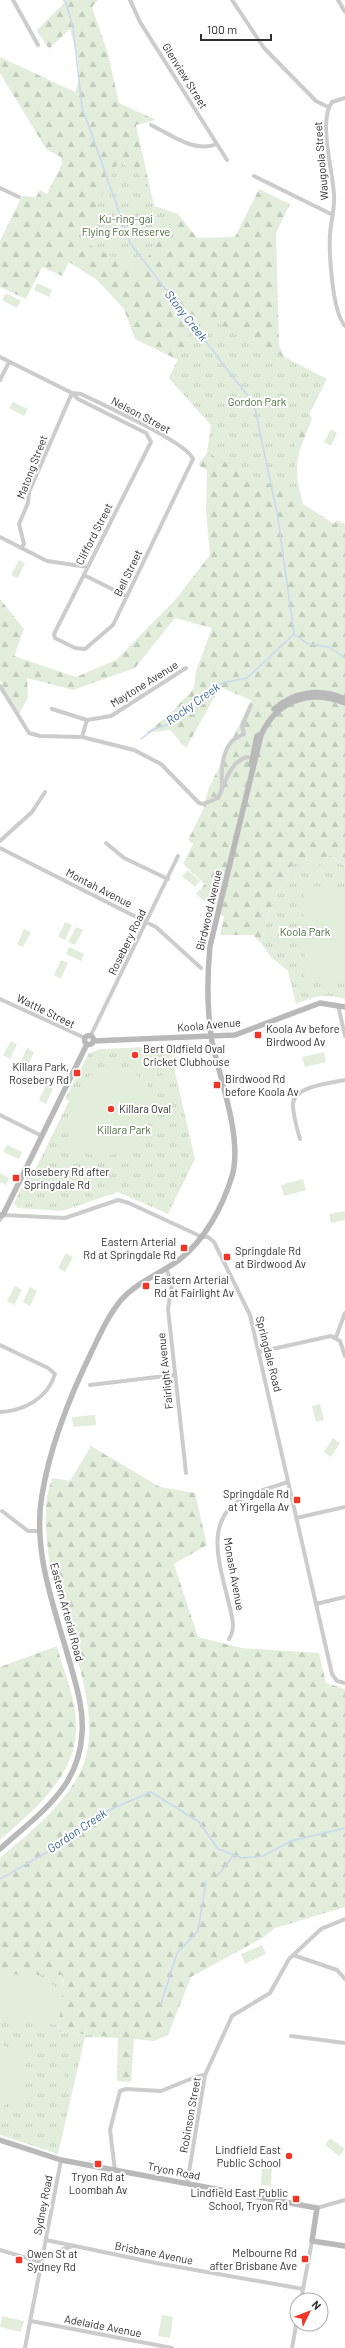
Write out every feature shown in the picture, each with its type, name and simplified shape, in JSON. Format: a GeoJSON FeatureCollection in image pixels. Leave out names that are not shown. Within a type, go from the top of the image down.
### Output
{"type":"FeatureCollection","features":[{"type":"Feature","properties":{"kind":"main road"},"geometry":{"type":"LineString","coordinates":[[247,795],[252,757],[257,734],[271,712],[291,698],[312,692],[324,692],[345,699]]}},
{"type":"Feature","properties":{"kind":"main road"},"geometry":{"type":"LineString","coordinates":[[247,795],[261,735],[274,714],[292,701],[308,697],[324,696],[345,703]]}},
{"type":"Feature","properties":{"kind":"main road","name":"Birdwood Avenue"},"geometry":{"type":"LineString","coordinates":[[202,1237],[227,1190],[235,1162],[232,1129],[212,1037],[207,972],[210,946],[247,795]]}},
{"type":"Feature","properties":{"kind":"main road","name":"Koola Avenue"},"geometry":{"type":"LineString","coordinates":[[86,1041],[94,1042],[212,1037],[241,1034],[320,1003],[345,1007]]}},
{"type":"Feature","properties":{"kind":"main road"},"geometry":{"type":"LineString","coordinates":[[1,1217],[42,1136],[86,1041],[91,1035],[94,1042]]}},
{"type":"Feature","properties":{"kind":"main road","name":"Eastern Arterial Road"},"geometry":{"type":"LineString","coordinates":[[0,1849],[50,1804],[65,1785],[79,1753],[82,1732],[75,1682],[43,1560],[40,1531],[42,1495],[55,1439],[81,1372],[103,1327],[121,1301],[134,1288],[188,1252],[202,1237]]}},
{"type":"Feature","properties":{"kind":"main road","name":"Tryon Road"},"geometry":{"type":"LineString","coordinates":[[0,2140],[61,2160],[317,2208]]}},
{"type":"Feature","properties":{"kind":"main road"},"geometry":{"type":"LineString","coordinates":[[317,2208],[312,2241],[345,2246]]}},
{"type":"Feature","properties":{"kind":"street"},"geometry":{"type":"LineString","coordinates":[[13,0],[38,45]]}},
{"type":"Feature","properties":{"kind":"street","name":"Glenview Street"},"geometry":{"type":"LineString","coordinates":[[130,0],[140,22],[227,160]]}},
{"type":"Feature","properties":{"kind":"street"},"geometry":{"type":"LineString","coordinates":[[232,0],[264,48],[316,101],[328,107]]}},
{"type":"Feature","properties":{"kind":"street"},"geometry":{"type":"LineString","coordinates":[[338,0],[345,12]]}},
{"type":"Feature","properties":{"kind":"street","name":"Waugoola Street"},"geometry":{"type":"LineString","coordinates":[[345,98],[332,102],[328,107],[326,114],[334,196],[330,266],[339,314],[345,326]]}},
{"type":"Feature","properties":{"kind":"street"},"geometry":{"type":"LineString","coordinates":[[152,124],[191,146],[208,147],[217,144]]}},
{"type":"Feature","properties":{"kind":"street"},"geometry":{"type":"LineString","coordinates":[[254,176],[332,216]]}},
{"type":"Feature","properties":{"kind":"street"},"geometry":{"type":"LineString","coordinates":[[0,188],[19,197]]}},
{"type":"Feature","properties":{"kind":"street","name":"Nelson Street"},"geometry":{"type":"LineString","coordinates":[[0,357],[72,393],[78,399],[146,433],[151,442]]}},
{"type":"Feature","properties":{"kind":"street"},"geometry":{"type":"LineString","coordinates":[[0,380],[9,362]]}},
{"type":"Feature","properties":{"kind":"street","name":"Nelson Street"},"geometry":{"type":"LineString","coordinates":[[72,393],[81,394],[154,431],[189,452],[193,459],[192,463]]}},
{"type":"Feature","properties":{"kind":"street","name":"Matong Street"},"geometry":{"type":"LineString","coordinates":[[21,548],[24,544],[19,524],[30,492],[72,393]]}},
{"type":"Feature","properties":{"kind":"street","name":"Clifford Street"},"geometry":{"type":"LineString","coordinates":[[54,634],[151,442]]}},
{"type":"Feature","properties":{"kind":"street","name":"Bell Street"},"geometry":{"type":"LineString","coordinates":[[54,634],[55,638],[75,648],[89,647],[113,625],[192,463]]}},
{"type":"Feature","properties":{"kind":"street"},"geometry":{"type":"LineString","coordinates":[[0,537],[47,561],[88,567]]}},
{"type":"Feature","properties":{"kind":"street"},"geometry":{"type":"LineString","coordinates":[[84,575],[126,596]]}},
{"type":"Feature","properties":{"kind":"street","name":"Maytone Avenue"},"geometry":{"type":"LineString","coordinates":[[52,709],[87,720],[111,716],[186,668]]}},
{"type":"Feature","properties":{"kind":"street"},"geometry":{"type":"LineString","coordinates":[[0,686],[29,732],[40,736],[82,737],[134,750],[161,764],[199,803],[211,802],[218,798],[235,763],[240,758],[248,757]]}},
{"type":"Feature","properties":{"kind":"street"},"geometry":{"type":"LineString","coordinates":[[222,789],[221,773],[225,756],[232,741],[244,734],[242,726],[251,706]]}},
{"type":"Feature","properties":{"kind":"street"},"geometry":{"type":"LineString","coordinates":[[82,737],[87,720]]}},
{"type":"Feature","properties":{"kind":"street"},"geometry":{"type":"LineString","coordinates":[[0,841],[32,812],[45,792]]}},
{"type":"Feature","properties":{"kind":"street"},"geometry":{"type":"LineString","coordinates":[[106,843],[124,858],[168,879]]}},
{"type":"Feature","properties":{"kind":"street","name":"Montah Avenue"},"geometry":{"type":"LineString","coordinates":[[0,848],[148,922],[156,927],[201,968]]}},
{"type":"Feature","properties":{"kind":"street","name":"Rosebery Road"},"geometry":{"type":"LineString","coordinates":[[91,1035],[148,922],[178,856]]}},
{"type":"Feature","properties":{"kind":"street","name":"Wattle Street"},"geometry":{"type":"LineString","coordinates":[[0,999],[86,1041]]}},
{"type":"Feature","properties":{"kind":"street"},"geometry":{"type":"LineString","coordinates":[[338,1005],[345,1036]]}},
{"type":"Feature","properties":{"kind":"street"},"geometry":{"type":"LineString","coordinates":[[300,1139],[293,1106],[296,1096],[305,1089],[345,1080]]}},
{"type":"Feature","properties":{"kind":"street"},"geometry":{"type":"LineString","coordinates":[[0,1115],[42,1136]]}},
{"type":"Feature","properties":{"kind":"street","name":"Springdale Road"},"geometry":{"type":"LineString","coordinates":[[1,1217],[65,1218],[118,1200],[129,1203],[202,1237],[208,1237],[217,1246],[250,1315],[332,1674],[337,1681],[345,1683]]}},
{"type":"Feature","properties":{"kind":"street","name":"Fairlight Avenue"},"geometry":{"type":"LineString","coordinates":[[166,1268],[172,1284],[168,1309],[174,1375],[186,1473]]}},
{"type":"Feature","properties":{"kind":"street"},"geometry":{"type":"LineString","coordinates":[[336,1337],[345,1313]]}},
{"type":"Feature","properties":{"kind":"street"},"geometry":{"type":"LineString","coordinates":[[259,1352],[331,1336],[336,1337],[343,1346],[345,1356]]}},
{"type":"Feature","properties":{"kind":"street"},"geometry":{"type":"LineString","coordinates":[[0,1345],[48,1368],[55,1374],[52,1383],[45,1392],[28,1406],[17,1410],[0,1412]]}},
{"type":"Feature","properties":{"kind":"street"},"geometry":{"type":"LineString","coordinates":[[90,1385],[174,1375]]}},
{"type":"Feature","properties":{"kind":"street","name":"Monash Avenue"},"geometry":{"type":"LineString","coordinates":[[229,1639],[234,1631],[217,1540],[218,1525],[221,1517],[230,1507],[242,1499],[288,1482]]}},
{"type":"Feature","properties":{"kind":"street"},"geometry":{"type":"LineString","coordinates":[[296,1518],[345,1507]]}},
{"type":"Feature","properties":{"kind":"street"},"geometry":{"type":"LineString","coordinates":[[2,1512],[28,1531],[40,1531]]}},
{"type":"Feature","properties":{"kind":"street"},"geometry":{"type":"LineString","coordinates":[[316,1604],[345,1597]]}},
{"type":"Feature","properties":{"kind":"street","name":"Robinson Street"},"geometry":{"type":"LineString","coordinates":[[187,2184],[205,2075],[232,2016],[270,1993],[293,1954],[321,1929],[345,1919]]}},
{"type":"Feature","properties":{"kind":"street"},"geometry":{"type":"LineString","coordinates":[[293,1954],[337,1970],[345,1979]]}},
{"type":"Feature","properties":{"kind":"street"},"geometry":{"type":"LineString","coordinates":[[291,2036],[345,2043]]}},
{"type":"Feature","properties":{"kind":"street"},"geometry":{"type":"LineString","coordinates":[[115,2170],[110,2130],[120,2091],[126,2089],[161,2091],[198,2076],[205,2075]]}},
{"type":"Feature","properties":{"kind":"street","name":"Sydney Road"},"geometry":{"type":"LineString","coordinates":[[25,2348],[31,2321],[40,2262],[46,2240],[61,2160]]}},
{"type":"Feature","properties":{"kind":"street","name":"Tryon Road"},"geometry":{"type":"LineString","coordinates":[[317,2208],[345,2200]]}},
{"type":"Feature","properties":{"kind":"street","name":"Brisbane Avenue"},"geometry":{"type":"LineString","coordinates":[[46,2240],[156,2263],[303,2289]]}},
{"type":"Feature","properties":{"kind":"street"},"geometry":{"type":"LineString","coordinates":[[302,2292],[312,2241]]}},
{"type":"Feature","properties":{"kind":"street"},"geometry":{"type":"LineString","coordinates":[[42,2257],[73,2246]]}},
{"type":"Feature","properties":{"kind":"street"},"geometry":{"type":"LineString","coordinates":[[0,2250],[40,2262]]}},
{"type":"Feature","properties":{"kind":"street","name":"Adelaide Avenue"},"geometry":{"type":"LineString","coordinates":[[31,2321],[172,2348]]}},
{"type":"Feature","properties":{"kind":"street"},"geometry":{"type":"LineString","coordinates":[[292,2348],[295,2332]]}},
{"type":"Feature","properties":{"kind":"green space"},"geometry":{"type":"Polygon","coordinates":[[[62,0],[98,0],[92,7],[108,54],[119,103],[156,120],[136,125],[154,206],[178,214],[197,238],[235,237],[259,189],[290,204],[276,233],[279,345],[312,419],[298,460],[298,479],[303,504],[334,524],[337,520],[345,524],[345,865],[331,856],[294,862],[271,906],[261,943],[253,935],[220,935],[224,917],[196,894],[205,884],[183,864],[193,844],[188,840],[203,810],[208,790],[251,700],[220,687],[186,748],[170,730],[146,733],[168,716],[194,688],[196,671],[212,628],[175,618],[135,668],[73,690],[27,678],[28,697],[18,716],[0,681],[0,599],[24,629],[14,656],[76,677],[116,660],[175,600],[210,555],[206,511],[207,470],[198,465],[207,453],[211,425],[169,378],[178,360],[135,339],[124,309],[97,280],[69,262],[62,276],[42,267],[26,299],[0,287],[0,241],[22,196],[36,197],[40,190],[47,194],[62,164],[61,157],[46,149],[0,73],[0,57],[75,92],[78,85],[79,69],[70,29],[49,49],[37,30],[64,3],[62,0]]]}},
{"type":"Feature","properties":{"kind":"green space","name":"Ku-ring-gai Flying Fox Reserve"},"geometry":{"type":"Polygon","coordinates":[[[118,162],[133,170],[143,178],[150,189],[154,206],[178,214],[139,270],[80,240],[118,162]]]}},
{"type":"Feature","properties":{"kind":"green space"},"geometry":{"type":"Polygon","coordinates":[[[37,283],[52,290],[49,297],[34,290],[37,283]]]}},
{"type":"Feature","properties":{"kind":"green space"},"geometry":{"type":"Polygon","coordinates":[[[6,293],[21,301],[17,308],[2,300],[6,293]]]}},
{"type":"Feature","properties":{"kind":"green space","name":"Gordon Park"},"geometry":{"type":"Polygon","coordinates":[[[201,314],[327,379],[293,446],[297,482],[303,504],[282,491],[207,453],[211,425],[169,378],[201,314]]]}},
{"type":"Feature","properties":{"kind":"green space"},"geometry":{"type":"Polygon","coordinates":[[[13,402],[28,409],[24,416],[9,408],[13,402]]]}},
{"type":"Feature","properties":{"kind":"green space"},"geometry":{"type":"Polygon","coordinates":[[[331,429],[337,433],[331,446],[324,442],[331,429]]]}},
{"type":"Feature","properties":{"kind":"green space"},"geometry":{"type":"Polygon","coordinates":[[[19,560],[25,563],[18,578],[11,575],[19,560]]]}},
{"type":"Feature","properties":{"kind":"green space","name":"Koola Park"},"geometry":{"type":"Polygon","coordinates":[[[331,856],[345,866],[345,999],[331,996],[320,996],[296,1004],[288,971],[271,957],[261,943],[271,906],[294,862],[331,856]]]}},
{"type":"Feature","properties":{"kind":"green space"},"geometry":{"type":"Polygon","coordinates":[[[318,857],[320,867],[301,871],[299,861],[318,857]]]}},
{"type":"Feature","properties":{"kind":"green space"},"geometry":{"type":"Polygon","coordinates":[[[188,870],[200,881],[195,887],[182,876],[188,870]]]}},
{"type":"Feature","properties":{"kind":"green space"},"geometry":{"type":"Polygon","coordinates":[[[304,886],[345,887],[345,934],[303,933],[304,886]]]}},
{"type":"Feature","properties":{"kind":"green space"},"geometry":{"type":"Polygon","coordinates":[[[65,922],[72,925],[65,940],[58,937],[65,922]]]}},
{"type":"Feature","properties":{"kind":"green space"},"geometry":{"type":"Polygon","coordinates":[[[76,927],[83,930],[75,945],[68,942],[76,927]]]}},
{"type":"Feature","properties":{"kind":"green space"},"geometry":{"type":"Polygon","coordinates":[[[24,929],[31,932],[23,947],[17,944],[24,929]]]}},
{"type":"Feature","properties":{"kind":"green space"},"geometry":{"type":"Polygon","coordinates":[[[305,938],[345,939],[345,984],[304,982],[305,938]]]}},
{"type":"Feature","properties":{"kind":"green space"},"geometry":{"type":"Polygon","coordinates":[[[69,947],[84,954],[81,961],[66,954],[69,947]]]}},
{"type":"Feature","properties":{"kind":"green space"},"geometry":{"type":"Polygon","coordinates":[[[61,960],[68,963],[61,979],[54,975],[61,960]]]}},
{"type":"Feature","properties":{"kind":"green space"},"geometry":{"type":"Polygon","coordinates":[[[11,1041],[17,1044],[10,1059],[3,1055],[11,1041]]]}},
{"type":"Feature","properties":{"kind":"green space","name":"Killara Park"},"geometry":{"type":"Polygon","coordinates":[[[169,1046],[195,1159],[168,1214],[118,1192],[62,1211],[17,1208],[14,1203],[28,1174],[32,1176],[69,1101],[65,1099],[89,1053],[101,1049],[169,1046]]]}},
{"type":"Feature","properties":{"kind":"green space"},"geometry":{"type":"Polygon","coordinates":[[[27,1048],[34,1052],[27,1067],[20,1063],[27,1048]]]}},
{"type":"Feature","properties":{"kind":"green space"},"geometry":{"type":"Polygon","coordinates":[[[324,1052],[326,1062],[305,1067],[302,1057],[324,1052]]]}},
{"type":"Feature","properties":{"kind":"green space"},"geometry":{"type":"Polygon","coordinates":[[[168,1062],[170,1070],[154,1073],[152,1065],[168,1062]]]}},
{"type":"Feature","properties":{"kind":"green space","name":"Killara Oval"},"geometry":{"type":"Polygon","coordinates":[[[110,1068],[134,1073],[147,1085],[152,1100],[150,1118],[142,1134],[128,1147],[111,1155],[92,1155],[73,1146],[66,1124],[73,1095],[89,1076],[110,1068]]]}},
{"type":"Feature","properties":{"kind":"green space"},"geometry":{"type":"Polygon","coordinates":[[[171,1073],[173,1081],[157,1084],[155,1077],[171,1073]]]}},
{"type":"Feature","properties":{"kind":"green space"},"geometry":{"type":"Polygon","coordinates":[[[46,1085],[53,1089],[46,1104],[39,1100],[46,1085]]]}},
{"type":"Feature","properties":{"kind":"green space"},"geometry":{"type":"Polygon","coordinates":[[[7,1145],[22,1152],[19,1159],[3,1152],[7,1145]]]}},
{"type":"Feature","properties":{"kind":"green space"},"geometry":{"type":"Polygon","coordinates":[[[0,1173],[9,1178],[6,1185],[0,1182],[0,1173]]]}},
{"type":"Feature","properties":{"kind":"green space"},"geometry":{"type":"Polygon","coordinates":[[[303,1179],[306,1190],[284,1196],[281,1185],[303,1179]]]}},
{"type":"Feature","properties":{"kind":"green space"},"geometry":{"type":"Polygon","coordinates":[[[345,1211],[345,1220],[331,1223],[329,1214],[345,1211]]]}},
{"type":"Feature","properties":{"kind":"green space"},"geometry":{"type":"Polygon","coordinates":[[[66,1253],[73,1257],[65,1272],[58,1268],[66,1253]]]}},
{"type":"Feature","properties":{"kind":"green space"},"geometry":{"type":"Polygon","coordinates":[[[15,1286],[22,1290],[14,1305],[7,1301],[15,1286]]]}},
{"type":"Feature","properties":{"kind":"green space"},"geometry":{"type":"Polygon","coordinates":[[[30,1287],[37,1291],[30,1306],[23,1302],[30,1287]]]}},
{"type":"Feature","properties":{"kind":"green space"},"geometry":{"type":"Polygon","coordinates":[[[320,1404],[324,1420],[316,1422],[312,1406],[320,1404]]]}},
{"type":"Feature","properties":{"kind":"green space"},"geometry":{"type":"Polygon","coordinates":[[[95,1415],[96,1425],[73,1427],[72,1417],[95,1415]]]}},
{"type":"Feature","properties":{"kind":"green space"},"geometry":{"type":"Polygon","coordinates":[[[333,1438],[340,1443],[331,1457],[324,1452],[333,1438]]]}},
{"type":"Feature","properties":{"kind":"green space"},"geometry":{"type":"Polygon","coordinates":[[[91,1446],[160,1487],[195,1493],[207,1545],[174,1564],[198,1637],[242,1648],[319,1653],[326,1683],[345,1689],[345,1907],[275,1928],[264,1937],[191,1977],[168,2035],[154,2041],[134,2039],[131,2082],[117,2081],[118,2038],[58,2032],[63,1976],[0,1974],[0,1858],[34,1829],[64,1797],[80,1772],[88,1749],[89,1723],[86,1695],[80,1667],[54,1583],[49,1559],[46,1532],[46,1512],[47,1498],[52,1478],[70,1481],[91,1446]]]}},
{"type":"Feature","properties":{"kind":"green space"},"geometry":{"type":"Polygon","coordinates":[[[57,1646],[74,1705],[76,1727],[74,1747],[67,1765],[45,1798],[0,1840],[0,1667],[57,1646]]]}},
{"type":"Feature","properties":{"kind":"green space"},"geometry":{"type":"Polygon","coordinates":[[[262,1945],[266,1954],[245,1964],[241,1954],[262,1945]]]}},
{"type":"Feature","properties":{"kind":"green space"},"geometry":{"type":"Polygon","coordinates":[[[0,1974],[63,1975],[58,2032],[118,2038],[85,2037],[58,2154],[0,2135],[0,1974]]]}},
{"type":"Feature","properties":{"kind":"green space"},"geometry":{"type":"Polygon","coordinates":[[[27,1974],[43,1977],[56,1988],[63,1989],[58,2025],[13,2022],[0,2017],[0,1981],[12,1976],[27,1974]]]}},
{"type":"Feature","properties":{"kind":"green space"},"geometry":{"type":"Polygon","coordinates":[[[0,2043],[15,2053],[25,2053],[23,2100],[12,2099],[0,2109],[0,2043]]]}},
{"type":"Feature","properties":{"kind":"green space"},"geometry":{"type":"Polygon","coordinates":[[[60,2072],[65,2073],[62,2092],[57,2091],[60,2072]]]}},
{"type":"Feature","properties":{"kind":"green space"},"geometry":{"type":"Polygon","coordinates":[[[330,2138],[345,2149],[339,2156],[325,2145],[330,2138]]]}},
{"type":"Feature","properties":{"kind":"green space"},"geometry":{"type":"Polygon","coordinates":[[[262,2164],[272,2164],[271,2186],[261,2185],[262,2164]]]}},
{"type":"Feature","properties":{"kind":"green space"},"geometry":{"type":"Polygon","coordinates":[[[162,2315],[173,2317],[170,2338],[158,2336],[162,2315]]]}},
{"type":"Feature","properties":{"kind":"green space"},"geometry":{"type":"Polygon","coordinates":[[[2,2316],[24,2321],[21,2332],[0,2327],[2,2316]]]}},
{"type":"Feature","properties":{"kind":"waterway","name":"Stony Creek"},"geometry":{"type":"LineString","coordinates":[[65,0],[73,28],[82,107],[130,243],[254,404],[278,518],[294,634]]}},
{"type":"Feature","properties":{"kind":"waterway","name":"Rocky Creek"},"geometry":{"type":"LineString","coordinates":[[141,739],[154,729],[170,724],[183,710],[222,683],[247,678],[294,634],[308,644],[329,647],[345,658]]}},
{"type":"Feature","properties":{"kind":"waterway","name":"Gordon Creek"},"geometry":{"type":"LineString","coordinates":[[0,1879],[63,1843],[107,1811],[151,1792],[199,1822],[218,1849],[242,1858],[263,1856],[291,1841],[345,1828]]}},
{"type":"Feature","properties":{"kind":"waterway"},"geometry":{"type":"LineString","coordinates":[[218,1875],[233,1856]]}},
{"type":"Feature","properties":{"kind":"waterway"},"geometry":{"type":"LineString","coordinates":[[161,2004],[177,1953],[198,1931],[206,1881]]}},
{"type":"Feature","properties":{"kind":"place","name":"Koola Av before Birdwood Av"},"geometry":{"type":"Point","coordinates":[258,1035]}},
{"type":"Feature","properties":{"kind":"place","name":"Bert Oldfield Oval Cricket Clubhouse"},"geometry":{"type":"Point","coordinates":[135,1055]}},
{"type":"Feature","properties":{"kind":"place","name":"Killara Park, Rosebery Rd"},"geometry":{"type":"Point","coordinates":[77,1073]}},
{"type":"Feature","properties":{"kind":"place","name":"Birdwood Rd before Koola Av"},"geometry":{"type":"Point","coordinates":[217,1085]}},
{"type":"Feature","properties":{"kind":"place","name":"Killara Oval"},"geometry":{"type":"Point","coordinates":[111,1109]}},
{"type":"Feature","properties":{"kind":"place","name":"Rosebery Rd after Springdale Rd"},"geometry":{"type":"Point","coordinates":[16,1178]}},
{"type":"Feature","properties":{"kind":"place","name":"Eastern Arterial Rd at Springdale Rd"},"geometry":{"type":"Point","coordinates":[184,1248]}},
{"type":"Feature","properties":{"kind":"place","name":"Springdale Rd at Birdwood Av"},"geometry":{"type":"Point","coordinates":[227,1257]}},
{"type":"Feature","properties":{"kind":"place","name":"Eastern Arterial Rd at Fairlight Av"},"geometry":{"type":"Point","coordinates":[146,1286]}},
{"type":"Feature","properties":{"kind":"place","name":"Springdale Rd at Yirgella Av"},"geometry":{"type":"Point","coordinates":[297,1500]}},
{"type":"Feature","properties":{"kind":"place","name":"Lindfield East Public School"},"geometry":{"type":"Point","coordinates":[289,2156]}},
{"type":"Feature","properties":{"kind":"place","name":"Tryon Rd at Loombah Av"},"geometry":{"type":"Point","coordinates":[98,2164]}},
{"type":"Feature","properties":{"kind":"place","name":"Lindfield East Public School, Tryon Rd"},"geometry":{"type":"Point","coordinates":[296,2199]}},
{"type":"Feature","properties":{"kind":"place","name":"Melbourne Rd after Brisbane Ave"},"geometry":{"type":"Point","coordinates":[305,2259]}},
{"type":"Feature","properties":{"kind":"place","name":"Owen St at Sydney Rd"},"geometry":{"type":"Point","coordinates":[19,2260]}}]}
